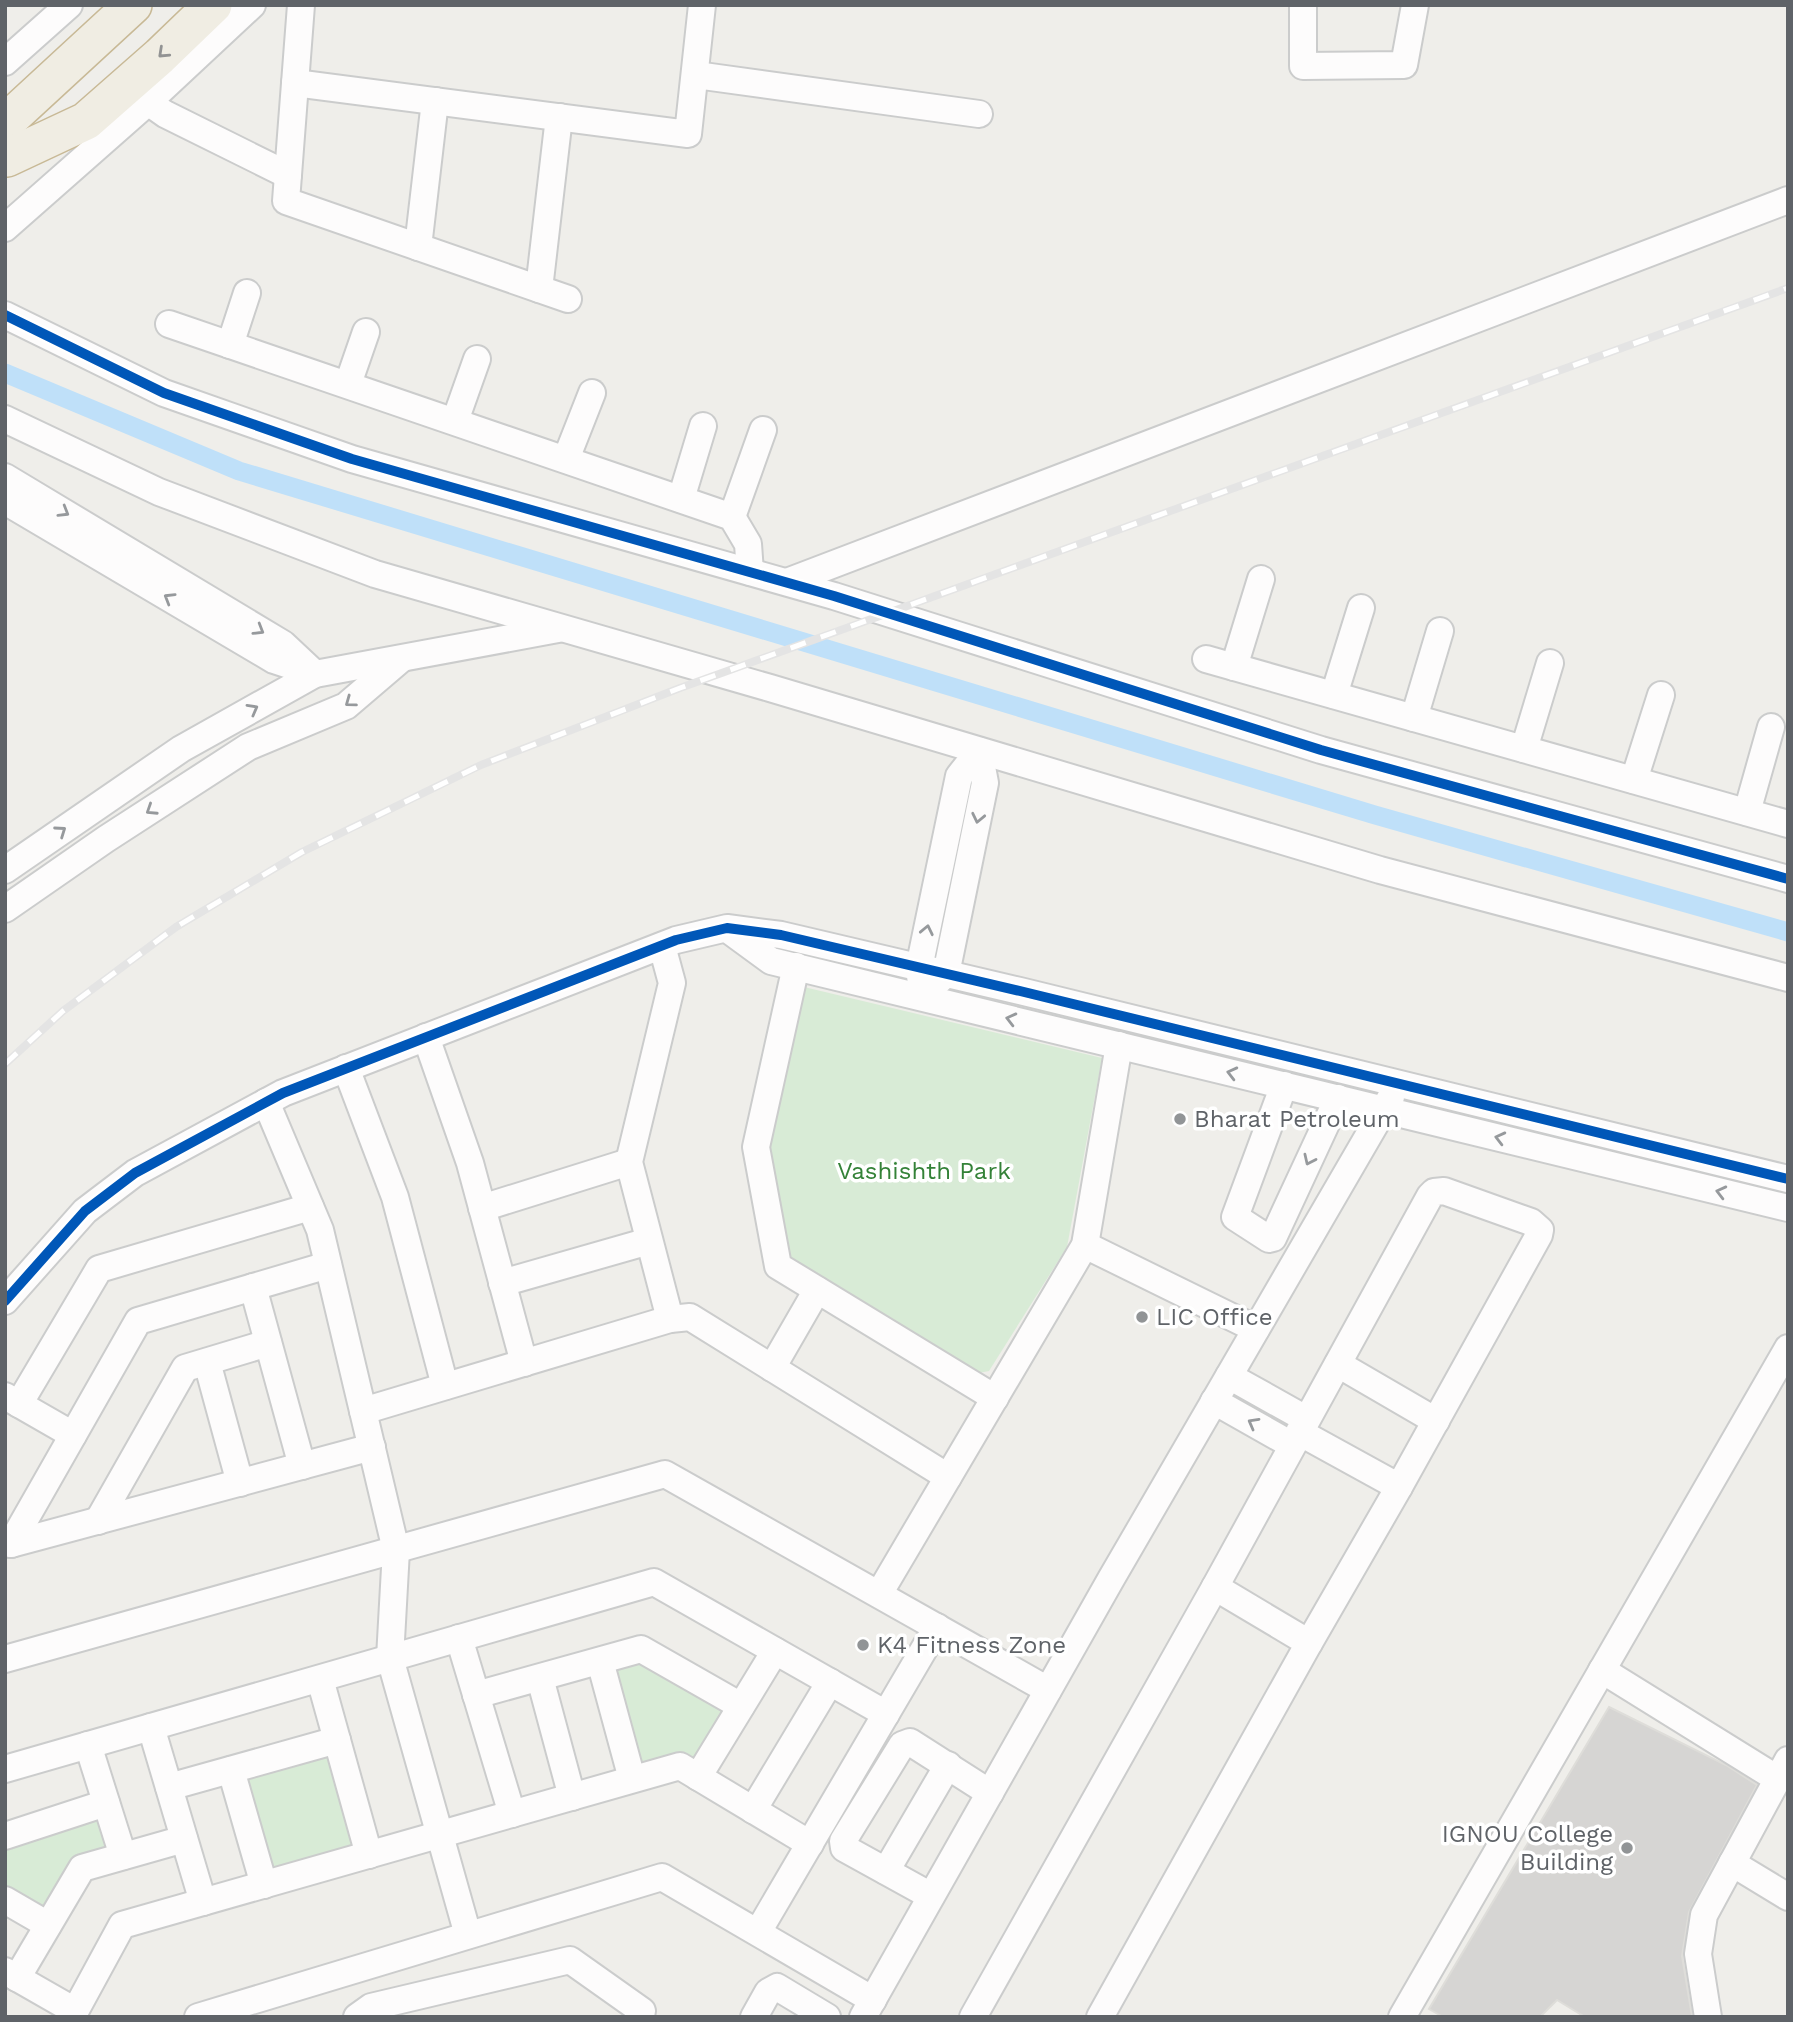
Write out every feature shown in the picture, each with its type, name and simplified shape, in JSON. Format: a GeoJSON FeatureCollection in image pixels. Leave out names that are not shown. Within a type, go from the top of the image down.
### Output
{"type":"FeatureCollection","features":[{"type":"Feature","properties":{"kind":"highway"},"geometry":{"type":"LineString","coordinates":[[7,139],[32,79],[114,5]]}},
{"type":"Feature","properties":{"kind":"highway"},"geometry":{"type":"LineString","coordinates":[[7,139],[133,5]]}},
{"type":"Feature","properties":{"kind":"highway"},"geometry":{"type":"LineString","coordinates":[[7,139],[178,5]]}},
{"type":"Feature","properties":{"kind":"highway"},"geometry":{"type":"LineString","coordinates":[[7,139],[86,121],[213,5]]}},
{"type":"Feature","properties":{"kind":"street"},"geometry":{"type":"LineString","coordinates":[[5,62],[69,5]]}},
{"type":"Feature","properties":{"kind":"street"},"geometry":{"type":"LineString","coordinates":[[5,228],[148,102],[252,5]]}},
{"type":"Feature","properties":{"kind":"street"},"geometry":{"type":"LineString","coordinates":[[301,5],[286,201],[568,299]]}},
{"type":"Feature","properties":{"kind":"street"},"geometry":{"type":"LineString","coordinates":[[295,83],[688,134],[702,5]]}},
{"type":"Feature","properties":{"kind":"street"},"geometry":{"type":"LineString","coordinates":[[1303,5],[1303,66],[1404,65],[1415,5]]}},
{"type":"Feature","properties":{"kind":"street"},"geometry":{"type":"LineString","coordinates":[[695,75],[979,114]]}},
{"type":"Feature","properties":{"kind":"street"},"geometry":{"type":"LineString","coordinates":[[418,247],[435,101]]}},
{"type":"Feature","properties":{"kind":"street"},"geometry":{"type":"LineString","coordinates":[[148,102],[165,114],[288,175]]}},
{"type":"Feature","properties":{"kind":"street"},"geometry":{"type":"LineString","coordinates":[[539,289],[559,117]]}},
{"type":"Feature","properties":{"kind":"street"},"geometry":{"type":"LineString","coordinates":[[787,582],[1788,200]]}},
{"type":"Feature","properties":{"kind":"street"},"geometry":{"type":"LineString","coordinates":[[230,345],[247,293]]}},
{"type":"Feature","properties":{"kind":"street"},"geometry":{"type":"LineString","coordinates":[[5,315],[164,393],[352,459],[787,582],[1321,750],[1788,879]]}},
{"type":"Feature","properties":{"kind":"street"},"geometry":{"type":"LineString","coordinates":[[169,324],[732,517],[748,544],[750,572]]}},
{"type":"Feature","properties":{"kind":"street"},"geometry":{"type":"LineString","coordinates":[[348,384],[366,332]]}},
{"type":"Feature","properties":{"kind":"street"},"geometry":{"type":"LineString","coordinates":[[455,421],[477,359]]}},
{"type":"Feature","properties":{"kind":"street"},"geometry":{"type":"LineString","coordinates":[[566,459],[592,393]]}},
{"type":"Feature","properties":{"kind":"street"},"geometry":{"type":"LineString","coordinates":[[5,419],[159,492],[375,574],[1380,870],[1788,978]]}},
{"type":"Feature","properties":{"kind":"street"},"geometry":{"type":"LineString","coordinates":[[681,499],[702,426]]}},
{"type":"Feature","properties":{"kind":"street"},"geometry":{"type":"LineString","coordinates":[[732,517],[763,430]]}},
{"type":"Feature","properties":{"kind":"street"},"geometry":{"type":"LineString","coordinates":[[5,477],[283,644],[315,674]]}},
{"type":"Feature","properties":{"kind":"street"},"geometry":{"type":"LineString","coordinates":[[5,501],[274,660],[315,674]]}},
{"type":"Feature","properties":{"kind":"street"},"geometry":{"type":"LineString","coordinates":[[1234,667],[1261,579]]}},
{"type":"Feature","properties":{"kind":"street"},"geometry":{"type":"LineString","coordinates":[[1334,695],[1361,608]]}},
{"type":"Feature","properties":{"kind":"street"},"geometry":{"type":"LineString","coordinates":[[5,870],[181,749],[315,674],[563,628]]}},
{"type":"Feature","properties":{"kind":"street"},"geometry":{"type":"LineString","coordinates":[[1414,718],[1440,631]]}},
{"type":"Feature","properties":{"kind":"street"},"geometry":{"type":"LineString","coordinates":[[5,909],[106,839],[248,747],[346,706],[402,658]]}},
{"type":"Feature","properties":{"kind":"street"},"geometry":{"type":"LineString","coordinates":[[1206,659],[1788,824]]}},
{"type":"Feature","properties":{"kind":"street"},"geometry":{"type":"LineString","coordinates":[[1524,749],[1550,663]]}},
{"type":"Feature","properties":{"kind":"street"},"geometry":{"type":"LineString","coordinates":[[1634,780],[1661,695]]}},
{"type":"Feature","properties":{"kind":"street"},"geometry":{"type":"LineString","coordinates":[[1747,812],[1771,727]]}},
{"type":"Feature","properties":{"kind":"street"},"geometry":{"type":"LineString","coordinates":[[922,997],[919,968],[959,776],[979,751]]}},
{"type":"Feature","properties":{"kind":"street"},"geometry":{"type":"LineString","coordinates":[[922,997],[946,974],[985,783],[979,751]]}},
{"type":"Feature","properties":{"kind":"street"},"geometry":{"type":"LineString","coordinates":[[727,928],[771,961],[1788,1208]]}},
{"type":"Feature","properties":{"kind":"street"},"geometry":{"type":"LineString","coordinates":[[5,1301],[85,1211],[135,1173],[283,1093],[676,940],[727,928],[781,935],[946,974],[1788,1179]]}},
{"type":"Feature","properties":{"kind":"street"},"geometry":{"type":"LineString","coordinates":[[662,946],[672,983],[629,1162],[670,1319]]}},
{"type":"Feature","properties":{"kind":"street"},"geometry":{"type":"LineString","coordinates":[[796,967],[756,1147],[778,1266],[995,1398]]}},
{"type":"Feature","properties":{"kind":"street"},"geometry":{"type":"LineString","coordinates":[[426,1037],[470,1163],[524,1363]]}},
{"type":"Feature","properties":{"kind":"street"},"geometry":{"type":"LineString","coordinates":[[879,1594],[1085,1245],[1119,1045]]}},
{"type":"Feature","properties":{"kind":"street"},"geometry":{"type":"LineString","coordinates":[[346,1068],[395,1196],[445,1386]]}},
{"type":"Feature","properties":{"kind":"street"},"geometry":{"type":"LineString","coordinates":[[198,2017],[662,1877],[758,1932],[868,2008],[1398,1084]]}},
{"type":"Feature","properties":{"kind":"street"},"geometry":{"type":"LineString","coordinates":[[1284,1085],[1234,1217],[1269,1239],[1273,1238],[1338,1098]]}},
{"type":"Feature","properties":{"kind":"street"},"geometry":{"type":"LineString","coordinates":[[266,1102],[320,1230],[396,1550],[390,1658],[468,1935]]}},
{"type":"Feature","properties":{"kind":"street"},"geometry":{"type":"LineString","coordinates":[[482,1208],[629,1162]]}},
{"type":"Feature","properties":{"kind":"street"},"geometry":{"type":"LineString","coordinates":[[973,2017],[1434,1192],[1444,1191],[1531,1222],[1540,1230],[1539,1235],[1100,2017]]}},
{"type":"Feature","properties":{"kind":"street"},"geometry":{"type":"LineString","coordinates":[[73,1435],[12,1400],[99,1269],[310,1207]]}},
{"type":"Feature","properties":{"kind":"street"},"geometry":{"type":"LineString","coordinates":[[502,1283],[649,1241]]}},
{"type":"Feature","properties":{"kind":"street"},"geometry":{"type":"LineString","coordinates":[[1085,1245],[1256,1329]]}},
{"type":"Feature","properties":{"kind":"street"},"geometry":{"type":"LineString","coordinates":[[8,1543],[138,1321],[328,1265]]}},
{"type":"Feature","properties":{"kind":"street"},"geometry":{"type":"LineString","coordinates":[[253,1287],[302,1466]]}},
{"type":"Feature","properties":{"kind":"street"},"geometry":{"type":"LineString","coordinates":[[772,1368],[817,1290]]}},
{"type":"Feature","properties":{"kind":"street"},"geometry":{"type":"LineString","coordinates":[[363,1411],[670,1319],[690,1317],[948,1476]]}},
{"type":"Feature","properties":{"kind":"street"},"geometry":{"type":"LineString","coordinates":[[98,1521],[185,1368],[268,1343]]}},
{"type":"Feature","properties":{"kind":"street"},"geometry":{"type":"LineString","coordinates":[[1402,2017],[1788,1348]]}},
{"type":"Feature","properties":{"kind":"street"},"geometry":{"type":"LineString","coordinates":[[207,1362],[240,1483]]}},
{"type":"Feature","properties":{"kind":"street"},"geometry":{"type":"LineString","coordinates":[[1338,1364],[1436,1421]]}},
{"type":"Feature","properties":{"kind":"street"},"geometry":{"type":"LineString","coordinates":[[1229,1376],[1299,1432]]}},
{"type":"Feature","properties":{"kind":"street"},"geometry":{"type":"LineString","coordinates":[[1214,1401],[1299,1432],[1399,1487]]}},
{"type":"Feature","properties":{"kind":"street"},"geometry":{"type":"LineString","coordinates":[[8,1543],[372,1447]]}},
{"type":"Feature","properties":{"kind":"street"},"geometry":{"type":"LineString","coordinates":[[5,1660],[665,1474],[1048,1690]]}},
{"type":"Feature","properties":{"kind":"street"},"geometry":{"type":"LineString","coordinates":[[5,1769],[654,1582],[886,1714]]}},
{"type":"Feature","properties":{"kind":"street"},"geometry":{"type":"LineString","coordinates":[[1215,1587],[1309,1643]]}},
{"type":"Feature","properties":{"kind":"street"},"geometry":{"type":"LineString","coordinates":[[758,1932],[937,1627]]}},
{"type":"Feature","properties":{"kind":"street"},"geometry":{"type":"LineString","coordinates":[[459,1638],[512,1814]]}},
{"type":"Feature","properties":{"kind":"street"},"geometry":{"type":"LineString","coordinates":[[476,1696],[641,1649],[741,1706]]}},
{"type":"Feature","properties":{"kind":"street"},"geometry":{"type":"LineString","coordinates":[[698,1777],[775,1651]]}},
{"type":"Feature","properties":{"kind":"street"},"geometry":{"type":"LineString","coordinates":[[600,1661],[632,1779]]}},
{"type":"Feature","properties":{"kind":"street"},"geometry":{"type":"LineString","coordinates":[[1602,1670],[1782,1769],[1704,1915],[1698,1954],[1708,2017]]}},
{"type":"Feature","properties":{"kind":"street"},"geometry":{"type":"LineString","coordinates":[[540,1678],[572,1797]]}},
{"type":"Feature","properties":{"kind":"street"},"geometry":{"type":"LineString","coordinates":[[320,1679],[369,1855]]}},
{"type":"Feature","properties":{"kind":"street"},"geometry":{"type":"LineString","coordinates":[[753,1810],[830,1682]]}},
{"type":"Feature","properties":{"kind":"street"},"geometry":{"type":"LineString","coordinates":[[151,1727],[203,1902]]}},
{"type":"Feature","properties":{"kind":"street"},"geometry":{"type":"LineString","coordinates":[[169,1787],[337,1741]]}},
{"type":"Feature","properties":{"kind":"street"},"geometry":{"type":"LineString","coordinates":[[931,1896],[845,1848],[843,1841],[902,1745],[910,1742],[990,1793]]}},
{"type":"Feature","properties":{"kind":"street"},"geometry":{"type":"LineString","coordinates":[[88,1745],[122,1856]]}},
{"type":"Feature","properties":{"kind":"street"},"geometry":{"type":"LineString","coordinates":[[886,1871],[948,1765]]}},
{"type":"Feature","properties":{"kind":"street"},"geometry":{"type":"LineString","coordinates":[[184,1839],[82,1868],[48,1924],[11,1975],[74,2014],[122,1925],[680,1766],[810,1844]]}},
{"type":"Feature","properties":{"kind":"street"},"geometry":{"type":"LineString","coordinates":[[231,1770],[264,1885]]}},
{"type":"Feature","properties":{"kind":"street"},"geometry":{"type":"LineString","coordinates":[[5,1836],[106,1803]]}},
{"type":"Feature","properties":{"kind":"street"},"geometry":{"type":"LineString","coordinates":[[1732,1863],[1788,1897]]}},
{"type":"Feature","properties":{"kind":"street"},"geometry":{"type":"LineString","coordinates":[[5,1900],[48,1924]]}},
{"type":"Feature","properties":{"kind":"street"},"geometry":{"type":"LineString","coordinates":[[357,2017],[371,2007],[570,1960],[642,2011],[638,2017]]}},
{"type":"Feature","properties":{"kind":"street"},"geometry":{"type":"LineString","coordinates":[[754,2017],[768,1992],[777,1987],[827,2017]]}},
{"type":"Feature","properties":{"kind":"green space","name":"Vashishth Park"},"geometry":{"type":"Polygon","coordinates":[[[804,987],[1102,1058],[1067,1247],[989,1371],[968,1375],[790,1266],[767,1164],[804,987]]]}},
{"type":"Feature","properties":{"kind":"green space"},"geometry":{"type":"Polygon","coordinates":[[[642,1661],[729,1707],[696,1764],[637,1769],[611,1668],[642,1661]]]}},
{"type":"Feature","properties":{"kind":"green space"},"geometry":{"type":"Polygon","coordinates":[[[330,1749],[357,1850],[269,1877],[242,1776],[330,1749]]]}},
{"type":"Feature","properties":{"kind":"green space"},"geometry":{"type":"Polygon","coordinates":[[[99,1813],[111,1851],[45,1914],[5,1890],[5,1853],[14,1840],[99,1813]]]}},
{"type":"Feature","properties":{"kind":"building","name":"IGNOU College Building"},"geometry":{"type":"Polygon","coordinates":[[[1609,1707],[1726,1765],[1757,1785],[1689,1912],[1682,1956],[1692,2016],[1585,2017],[1557,2000],[1540,2017],[1443,2017],[1429,2009],[1609,1707]]]}},
{"type":"Feature","properties":{"kind":"waterway"},"geometry":{"type":"LineString","coordinates":[[5,373],[239,471],[1375,815],[1788,932]]}},
{"type":"Feature","properties":{"kind":"railway"},"geometry":{"type":"LineString","coordinates":[[5,1064],[63,1011],[176,927],[302,852],[481,765],[680,688],[1788,288]]}},
{"type":"Feature","properties":{"kind":"cycle path"},"geometry":{"type":"LineString","coordinates":[[5,315],[164,393],[352,459],[834,596],[1321,750],[1788,879]]}},
{"type":"Feature","properties":{"kind":"cycle path"},"geometry":{"type":"LineString","coordinates":[[5,1301],[85,1211],[135,1173],[283,1093],[676,940],[727,928],[781,935],[1020,991],[1788,1179]]}},
{"type":"Feature","properties":{"kind":"place","name":"Bharat Petroleum"},"geometry":{"type":"Point","coordinates":[1180,1119]}},
{"type":"Feature","properties":{"kind":"place","name":"LIC Office"},"geometry":{"type":"Point","coordinates":[1142,1317]}},
{"type":"Feature","properties":{"kind":"place","name":"K4 Fitness Zone"},"geometry":{"type":"Point","coordinates":[863,1645]}},
{"type":"Feature","properties":{"kind":"place","name":"IGNOU College Building"},"geometry":{"type":"Point","coordinates":[1627,1848]}}]}
